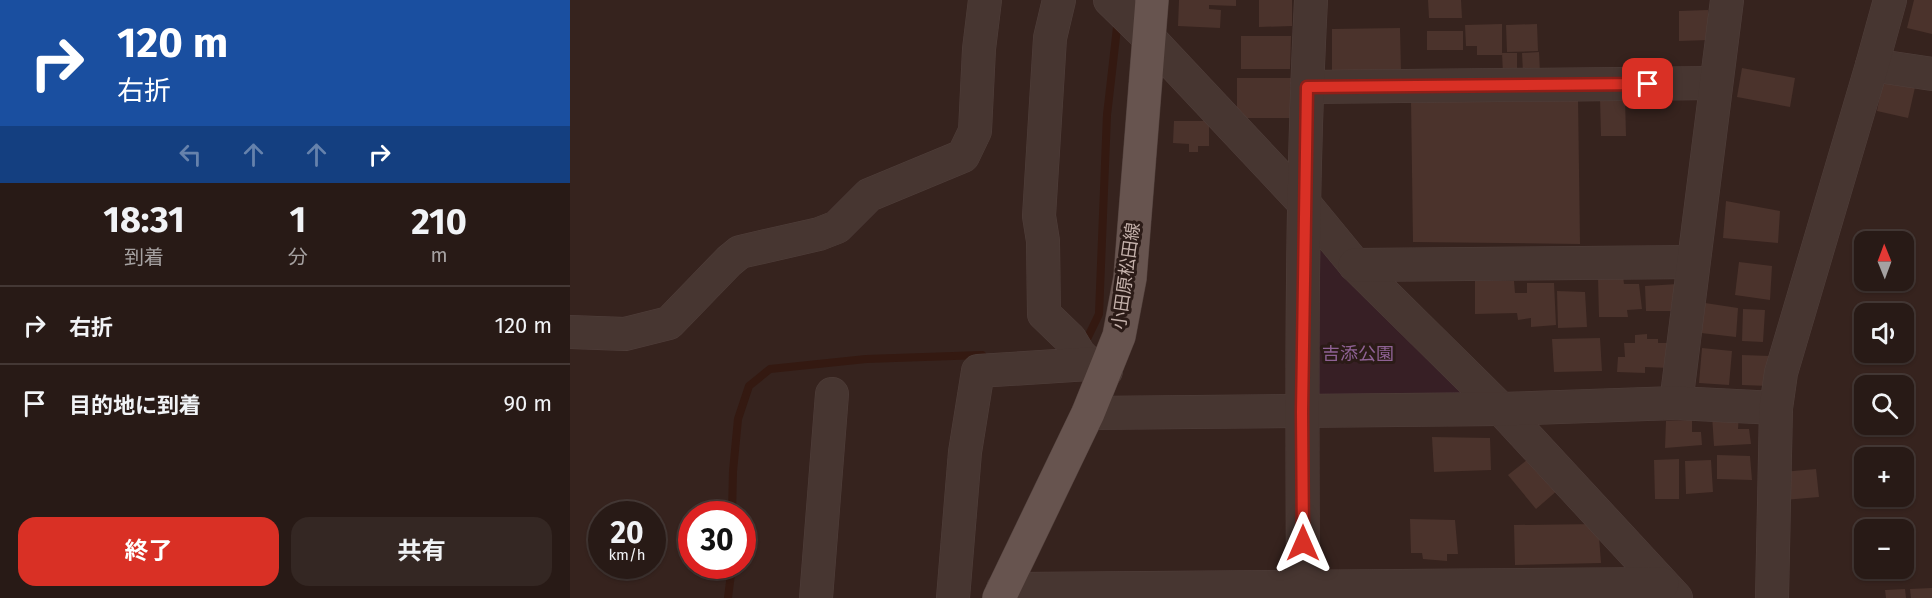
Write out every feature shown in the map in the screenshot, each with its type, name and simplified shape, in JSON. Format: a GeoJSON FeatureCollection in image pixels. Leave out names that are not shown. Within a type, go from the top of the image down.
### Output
{"type":"FeatureCollection","features":[{"type":"Feature","properties":{"kind":"main road","name":"小田原松田線"},"geometry":{"type":"LineString","coordinates":[[1001,594],[1088,413],[1086,357],[1119,336],[1130,278],[1149,38],[1125,5]]}},
{"type":"Feature","properties":{"kind":"street"},"geometry":{"type":"LineString","coordinates":[[570,332],[625,334],[669,322],[740,252],[819,234],[837,227],[869,195],[963,156],[975,131],[979,49],[985,0]]}},
{"type":"Feature","properties":{"kind":"street"},"geometry":{"type":"LineString","coordinates":[[1059,0],[1050,38],[1039,216],[1043,241],[1044,314],[1086,357]]}},
{"type":"Feature","properties":{"kind":"street"},"geometry":{"type":"LineString","coordinates":[[1303,587],[1304,203],[1311,0]]}},
{"type":"Feature","properties":{"kind":"street"},"geometry":{"type":"LineString","coordinates":[[1676,403],[1726,0]]}},
{"type":"Feature","properties":{"kind":"street"},"geometry":{"type":"LineString","coordinates":[[1772,598],[1776,408],[1781,373],[1890,0]]}},
{"type":"Feature","properties":{"kind":"street"},"geometry":{"type":"LineString","coordinates":[[1149,38],[1304,203],[1355,265],[1501,410],[1669,591]]}},
{"type":"Feature","properties":{"kind":"street"},"geometry":{"type":"LineString","coordinates":[[1872,65],[1932,74]]}},
{"type":"Feature","properties":{"kind":"street"},"geometry":{"type":"LineString","coordinates":[[1307,87],[1716,84]]}},
{"type":"Feature","properties":{"kind":"street"},"geometry":{"type":"LineString","coordinates":[[1355,265],[1694,262]]}},
{"type":"Feature","properties":{"kind":"street"},"geometry":{"type":"LineString","coordinates":[[953,598],[965,452],[978,371],[1086,357]]}},
{"type":"Feature","properties":{"kind":"street"},"geometry":{"type":"LineString","coordinates":[[816,598],[832,394]]}},
{"type":"Feature","properties":{"kind":"street"},"geometry":{"type":"LineString","coordinates":[[1088,413],[1501,410],[1676,403],[1776,408]]}},
{"type":"Feature","properties":{"kind":"street"},"geometry":{"type":"LineString","coordinates":[[1001,594],[1303,587],[1669,591]]}},
{"type":"Feature","properties":{"kind":"green space","name":"吉添公園"},"geometry":{"type":"Polygon","coordinates":[[[1311,241],[1471,400],[1312,402],[1311,241]]]}},
{"type":"Feature","properties":{"kind":"building"},"geometry":{"type":"Polygon","coordinates":[[[1179,0],[1236,0],[1236,6],[1209,5],[1209,9],[1221,10],[1220,28],[1178,26],[1179,0]]]}},
{"type":"Feature","properties":{"kind":"building"},"geometry":{"type":"Polygon","coordinates":[[[1259,0],[1292,0],[1292,26],[1259,27],[1259,0]]]}},
{"type":"Feature","properties":{"kind":"building"},"geometry":{"type":"Polygon","coordinates":[[[1428,0],[1461,0],[1462,18],[1429,18],[1428,0]]]}},
{"type":"Feature","properties":{"kind":"building"},"geometry":{"type":"Polygon","coordinates":[[[1914,0],[1932,0],[1932,34],[1907,28],[1914,0]]]}},
{"type":"Feature","properties":{"kind":"building"},"geometry":{"type":"Polygon","coordinates":[[[1708,10],[1709,40],[1679,41],[1679,11],[1708,10]]]}},
{"type":"Feature","properties":{"kind":"building"},"geometry":{"type":"Polygon","coordinates":[[[1502,24],[1502,55],[1477,55],[1477,46],[1466,46],[1465,25],[1502,24]]]}},
{"type":"Feature","properties":{"kind":"building"},"geometry":{"type":"Polygon","coordinates":[[[1537,24],[1538,51],[1507,52],[1506,25],[1537,24]]]}},
{"type":"Feature","properties":{"kind":"building"},"geometry":{"type":"Polygon","coordinates":[[[1400,28],[1401,72],[1332,73],[1332,29],[1400,28]]]}},
{"type":"Feature","properties":{"kind":"building"},"geometry":{"type":"Polygon","coordinates":[[[1427,31],[1463,31],[1463,50],[1427,50],[1427,31]]]}},
{"type":"Feature","properties":{"kind":"building"},"geometry":{"type":"Polygon","coordinates":[[[1241,36],[1291,36],[1290,69],[1241,69],[1241,36]]]}},
{"type":"Feature","properties":{"kind":"building"},"geometry":{"type":"Polygon","coordinates":[[[1539,52],[1540,73],[1523,73],[1522,53],[1539,52]]]}},
{"type":"Feature","properties":{"kind":"building"},"geometry":{"type":"Polygon","coordinates":[[[1502,53],[1517,53],[1517,73],[1503,74],[1502,53]]]}},
{"type":"Feature","properties":{"kind":"building"},"geometry":{"type":"Polygon","coordinates":[[[1742,68],[1795,78],[1790,107],[1737,97],[1742,68]]]}},
{"type":"Feature","properties":{"kind":"building"},"geometry":{"type":"Polygon","coordinates":[[[1884,76],[1916,83],[1908,118],[1877,111],[1884,76]]]}},
{"type":"Feature","properties":{"kind":"building"},"geometry":{"type":"Polygon","coordinates":[[[1237,78],[1291,78],[1291,118],[1237,118],[1237,78]]]}},
{"type":"Feature","properties":{"kind":"building"},"geometry":{"type":"Polygon","coordinates":[[[1578,97],[1580,244],[1413,242],[1411,100],[1578,97]]]}},
{"type":"Feature","properties":{"kind":"building"},"geometry":{"type":"Polygon","coordinates":[[[1600,98],[1625,98],[1626,136],[1601,136],[1600,98]]]}},
{"type":"Feature","properties":{"kind":"building"},"geometry":{"type":"Polygon","coordinates":[[[1174,121],[1209,121],[1209,146],[1198,146],[1198,152],[1189,152],[1189,144],[1173,143],[1174,121]]]}},
{"type":"Feature","properties":{"kind":"building"},"geometry":{"type":"Polygon","coordinates":[[[1726,201],[1780,211],[1778,243],[1723,238],[1726,201]]]}},
{"type":"Feature","properties":{"kind":"building"},"geometry":{"type":"Polygon","coordinates":[[[1739,262],[1772,266],[1770,300],[1735,295],[1739,262]]]}},
{"type":"Feature","properties":{"kind":"building"},"geometry":{"type":"Polygon","coordinates":[[[1623,276],[1624,284],[1639,284],[1642,309],[1627,310],[1628,317],[1599,317],[1598,277],[1623,276]]]}},
{"type":"Feature","properties":{"kind":"building"},"geometry":{"type":"Polygon","coordinates":[[[1475,281],[1514,281],[1515,293],[1527,293],[1527,283],[1554,283],[1556,325],[1531,327],[1531,318],[1518,320],[1517,313],[1475,314],[1475,281]]]}},
{"type":"Feature","properties":{"kind":"building"},"geometry":{"type":"Polygon","coordinates":[[[1678,284],[1680,311],[1646,311],[1645,286],[1678,284]]]}},
{"type":"Feature","properties":{"kind":"building"},"geometry":{"type":"Polygon","coordinates":[[[1557,291],[1585,292],[1587,327],[1558,328],[1557,291]]]}},
{"type":"Feature","properties":{"kind":"building"},"geometry":{"type":"Polygon","coordinates":[[[1705,303],[1738,308],[1736,337],[1701,333],[1705,303]]]}},
{"type":"Feature","properties":{"kind":"building"},"geometry":{"type":"Polygon","coordinates":[[[1743,309],[1765,310],[1763,342],[1742,341],[1743,309]]]}},
{"type":"Feature","properties":{"kind":"building"},"geometry":{"type":"Polygon","coordinates":[[[1647,334],[1647,339],[1658,339],[1658,343],[1670,343],[1670,368],[1645,367],[1645,373],[1617,372],[1618,357],[1625,357],[1624,343],[1635,343],[1635,335],[1647,334]]]}},
{"type":"Feature","properties":{"kind":"building"},"geometry":{"type":"Polygon","coordinates":[[[1600,338],[1602,371],[1554,372],[1552,339],[1600,338]]]}},
{"type":"Feature","properties":{"kind":"building"},"geometry":{"type":"Polygon","coordinates":[[[1702,348],[1732,351],[1729,385],[1699,383],[1702,348]]]}},
{"type":"Feature","properties":{"kind":"building"},"geometry":{"type":"Polygon","coordinates":[[[1742,355],[1770,356],[1769,386],[1742,385],[1742,355]]]}},
{"type":"Feature","properties":{"kind":"building"},"geometry":{"type":"Polygon","coordinates":[[[1739,413],[1738,429],[1749,429],[1751,444],[1714,446],[1712,415],[1739,413]]]}},
{"type":"Feature","properties":{"kind":"building"},"geometry":{"type":"Polygon","coordinates":[[[1692,420],[1692,432],[1701,432],[1702,445],[1665,448],[1666,421],[1692,420]]]}},
{"type":"Feature","properties":{"kind":"building"},"geometry":{"type":"Polygon","coordinates":[[[1432,437],[1490,438],[1491,470],[1434,472],[1432,437]]]}},
{"type":"Feature","properties":{"kind":"building"},"geometry":{"type":"Polygon","coordinates":[[[1717,455],[1750,456],[1752,480],[1717,479],[1717,455]]]}},
{"type":"Feature","properties":{"kind":"building"},"geometry":{"type":"Polygon","coordinates":[[[1532,456],[1559,489],[1536,509],[1508,475],[1532,456]]]}},
{"type":"Feature","properties":{"kind":"building"},"geometry":{"type":"Polygon","coordinates":[[[1679,459],[1679,499],[1655,499],[1654,460],[1679,459]]]}},
{"type":"Feature","properties":{"kind":"building"},"geometry":{"type":"Polygon","coordinates":[[[1711,460],[1713,492],[1686,494],[1685,461],[1711,460]]]}},
{"type":"Feature","properties":{"kind":"building"},"geometry":{"type":"Polygon","coordinates":[[[1816,469],[1819,497],[1784,500],[1782,472],[1816,469]]]}},
{"type":"Feature","properties":{"kind":"building"},"geometry":{"type":"Polygon","coordinates":[[[1410,519],[1455,520],[1458,554],[1447,554],[1447,561],[1423,559],[1422,553],[1411,553],[1410,519]]]}},
{"type":"Feature","properties":{"kind":"building"},"geometry":{"type":"Polygon","coordinates":[[[1598,524],[1601,563],[1515,565],[1514,525],[1598,524]]]}},
{"type":"Feature","properties":{"kind":"building"},"geometry":{"type":"Polygon","coordinates":[[[1932,588],[1932,598],[1911,598],[1910,589],[1932,588]]]}},
{"type":"Feature","properties":{"kind":"building"},"geometry":{"type":"Polygon","coordinates":[[[1905,589],[1906,598],[1886,598],[1885,590],[1905,589]]]}},
{"type":"Feature","properties":{"kind":"waterway"},"geometry":{"type":"LineString","coordinates":[[1080,342],[1088,337],[1099,314],[1107,115],[1118,19]]}},
{"type":"Feature","properties":{"kind":"waterway"},"geometry":{"type":"LineString","coordinates":[[732,501],[738,419],[749,386],[770,369],[866,359],[982,355]]}},
{"type":"Feature","properties":{"kind":"waterway"},"geometry":{"type":"LineString","coordinates":[[728,598],[730,579]]}},
{"type":"Feature","properties":{"kind":"route"},"geometry":{"type":"LineString","coordinates":[[1303,543],[1302,412],[1307,87],[1648,84]]}}]}
